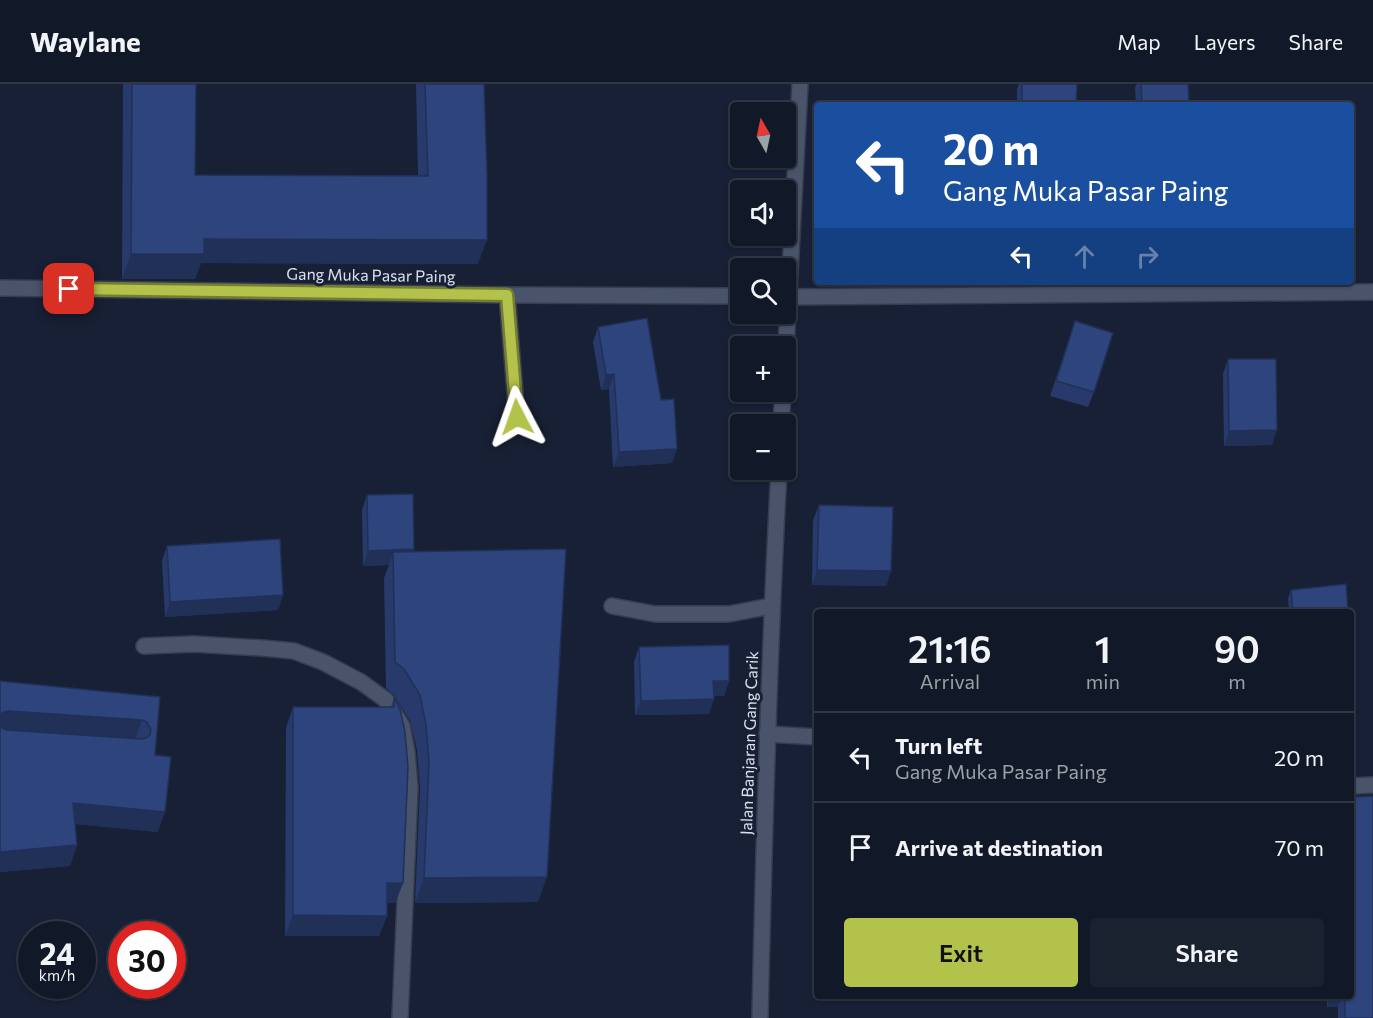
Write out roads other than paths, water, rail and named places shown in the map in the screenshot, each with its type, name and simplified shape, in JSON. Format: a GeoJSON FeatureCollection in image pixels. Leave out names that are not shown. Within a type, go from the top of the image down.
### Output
{"type":"FeatureCollection","features":[{"type":"Feature","properties":{"kind":"street"},"geometry":{"type":"LineString","coordinates":[[790,258],[800,84]]}},
{"type":"Feature","properties":{"kind":"street","name":"Gang Muka Pasar Paing"},"geometry":{"type":"LineString","coordinates":[[0,288],[730,296]]}},
{"type":"Feature","properties":{"kind":"street"},"geometry":{"type":"LineString","coordinates":[[796,297],[1373,292]]}},
{"type":"Feature","properties":{"kind":"street"},"geometry":{"type":"LineString","coordinates":[[507,295],[517,417]]}},
{"type":"Feature","properties":{"kind":"street","name":"Jalan Banjaran Gang Carik"},"geometry":{"type":"LineString","coordinates":[[760,1018],[771,606],[778,480]]}},
{"type":"Feature","properties":{"kind":"street"},"geometry":{"type":"LineString","coordinates":[[612,606],[655,614],[729,614],[771,606]]}},
{"type":"Feature","properties":{"kind":"street"},"geometry":{"type":"LineString","coordinates":[[144,646],[194,644],[294,651],[323,662],[361,682],[386,700],[402,726],[410,788],[400,1018]]}},
{"type":"Feature","properties":{"kind":"street"},"geometry":{"type":"LineString","coordinates":[[767,734],[814,737]]}},
{"type":"Feature","properties":{"kind":"street"},"geometry":{"type":"LineString","coordinates":[[1354,786],[1373,785]]}}]}
